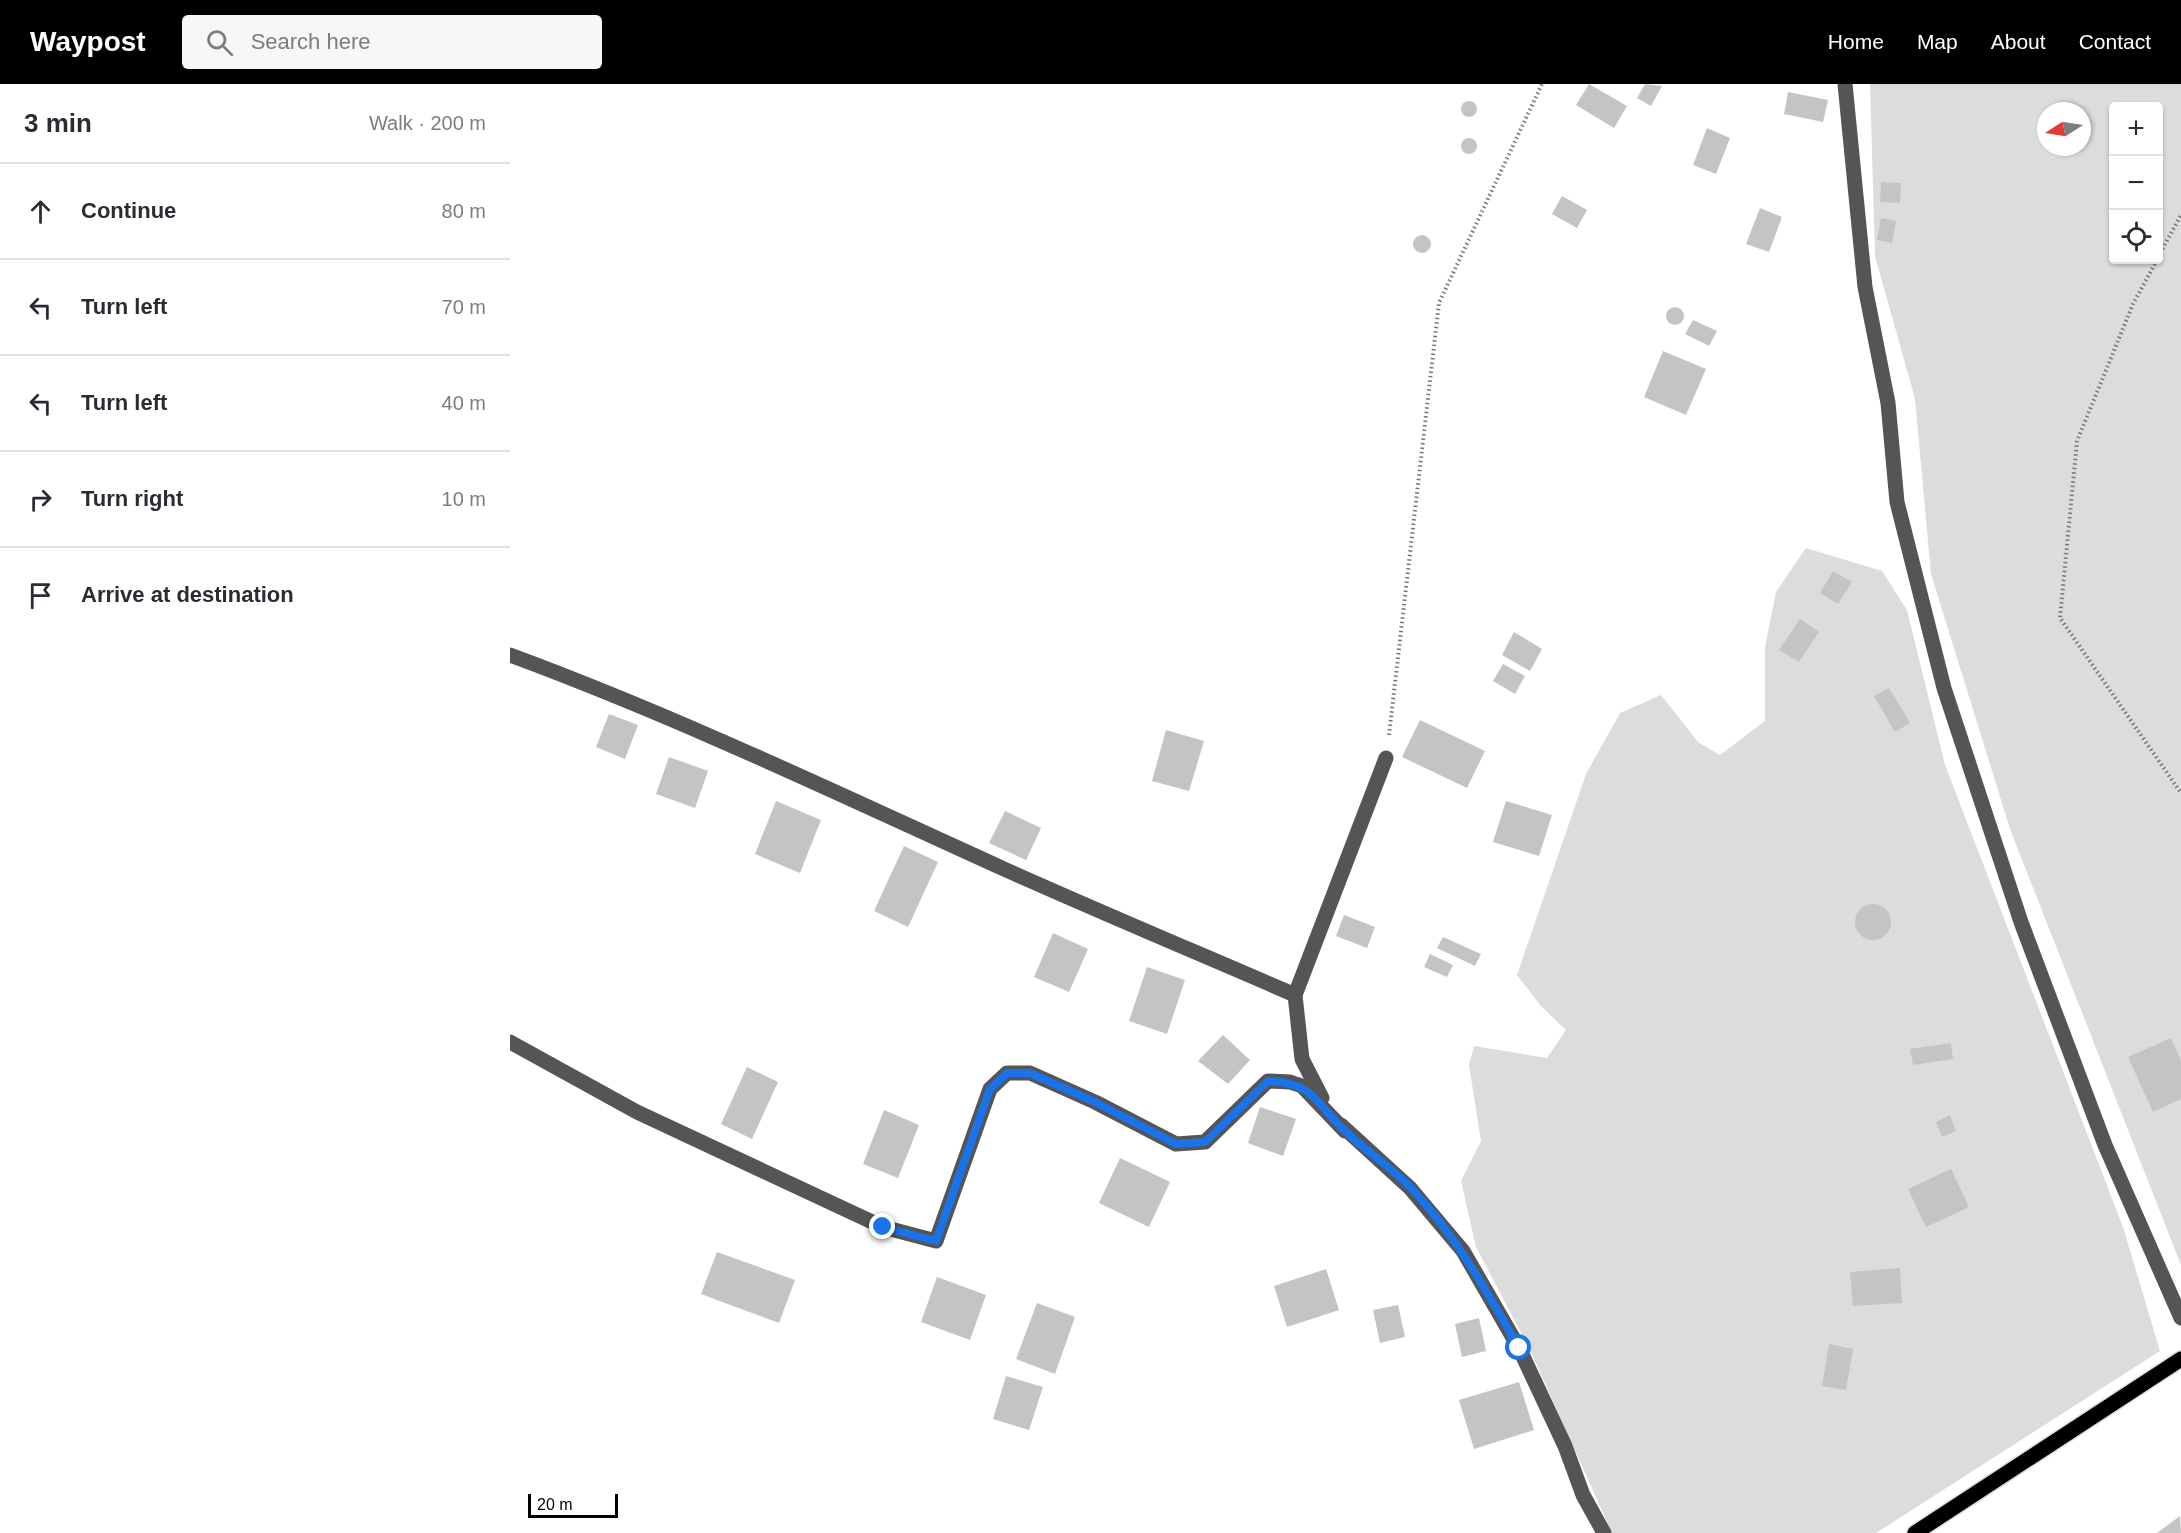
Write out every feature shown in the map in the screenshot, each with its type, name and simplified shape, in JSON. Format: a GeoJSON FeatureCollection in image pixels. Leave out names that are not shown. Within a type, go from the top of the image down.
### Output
{"type":"FeatureCollection","features":[{"type":"Feature","properties":{"kind":"main road"},"geometry":{"type":"LineString","coordinates":[[1915,1533],[2181,1359]]}},
{"type":"Feature","properties":{"kind":"street"},"geometry":{"type":"LineString","coordinates":[[1845,84],[1865,287],[1888,402],[1897,502],[1944,688],[2021,922],[2096,1122],[2181,1318]]}},
{"type":"Feature","properties":{"kind":"street"},"geometry":{"type":"LineString","coordinates":[[510,655],[585,683],[906,823],[1101,912],[1295,995]]}},
{"type":"Feature","properties":{"kind":"street"},"geometry":{"type":"LineString","coordinates":[[1345,1131],[1318,1094],[1302,1059],[1295,995],[1386,758]]}},
{"type":"Feature","properties":{"kind":"street"},"geometry":{"type":"LineString","coordinates":[[510,1042],[637,1112],[883,1227],[936,1241],[990,1089],[1007,1073],[1030,1073],[1095,1102],[1176,1144],[1205,1142],[1268,1081],[1290,1082],[1302,1086],[1345,1131],[1410,1188],[1463,1251],[1519,1348],[1565,1446],[1583,1495],[1604,1533]]}},
{"type":"Feature","properties":{"kind":"path"},"geometry":{"type":"LineString","coordinates":[[1386,758],[1439,303],[1542,84]]}},
{"type":"Feature","properties":{"kind":"path"},"geometry":{"type":"LineString","coordinates":[[2163,249],[2181,215]]}},
{"type":"Feature","properties":{"kind":"path"},"geometry":{"type":"LineString","coordinates":[[2155,264],[2133,304],[2077,441],[2060,618],[2181,793]]}},
{"type":"Feature","properties":{"kind":"shaded area"},"geometry":{"type":"Polygon","coordinates":[[[1870,84],[2181,84],[2181,1265],[2010,829],[1931,574],[1915,399],[1875,256],[1870,84]]]}},
{"type":"Feature","properties":{"kind":"shaded area"},"geometry":{"type":"Polygon","coordinates":[[[1806,548],[1882,571],[1907,610],[1945,765],[2123,1227],[2160,1351],[1876,1533],[1612,1533],[1530,1350],[1476,1247],[1461,1181],[1481,1141],[1469,1065],[1474,1046],[1547,1058],[1566,1030],[1541,1006],[1517,975],[1586,774],[1620,713],[1661,695],[1698,742],[1720,755],[1765,721],[1765,647],[1776,592],[1806,548]]]}},
{"type":"Feature","properties":{"kind":"building"},"geometry":{"type":"Polygon","coordinates":[[[1589,84],[1627,106],[1614,128],[1576,105],[1589,84]]]}},
{"type":"Feature","properties":{"kind":"building"},"geometry":{"type":"Polygon","coordinates":[[[1645,84],[1662,86],[1651,106],[1637,98],[1645,84]]]}},
{"type":"Feature","properties":{"kind":"building"},"geometry":{"type":"Polygon","coordinates":[[[1788,92],[1828,100],[1823,122],[1784,114],[1788,92]]]}},
{"type":"Feature","properties":{"kind":"building"},"geometry":{"type":"Polygon","coordinates":[[[1469,101],[1477,109],[1469,117],[1461,109],[1469,101]]]}},
{"type":"Feature","properties":{"kind":"building"},"geometry":{"type":"Polygon","coordinates":[[[1707,128],[1730,138],[1716,174],[1693,165],[1707,128]]]}},
{"type":"Feature","properties":{"kind":"building"},"geometry":{"type":"Polygon","coordinates":[[[1466,138],[1472,138],[1477,146],[1475,152],[1466,154],[1461,149],[1461,143],[1466,138]]]}},
{"type":"Feature","properties":{"kind":"building"},"geometry":{"type":"Polygon","coordinates":[[[1881,182],[1901,183],[1900,203],[1880,202],[1881,182]]]}},
{"type":"Feature","properties":{"kind":"building"},"geometry":{"type":"Polygon","coordinates":[[[1562,196],[1587,210],[1577,228],[1552,214],[1562,196]]]}},
{"type":"Feature","properties":{"kind":"building"},"geometry":{"type":"Polygon","coordinates":[[[1760,208],[1782,217],[1769,252],[1746,244],[1760,208]]]}},
{"type":"Feature","properties":{"kind":"building"},"geometry":{"type":"Polygon","coordinates":[[[1881,218],[1896,221],[1892,243],[1877,240],[1881,218]]]}},
{"type":"Feature","properties":{"kind":"building"},"geometry":{"type":"Polygon","coordinates":[[[1422,235],[1428,238],[1431,244],[1428,250],[1422,253],[1416,250],[1413,244],[1416,238],[1422,235]]]}},
{"type":"Feature","properties":{"kind":"building"},"geometry":{"type":"Polygon","coordinates":[[[1671,307],[1679,307],[1684,312],[1682,323],[1671,325],[1666,320],[1666,312],[1671,307]]]}},
{"type":"Feature","properties":{"kind":"building"},"geometry":{"type":"Polygon","coordinates":[[[1693,320],[1717,331],[1709,346],[1685,334],[1693,320]]]}},
{"type":"Feature","properties":{"kind":"building"},"geometry":{"type":"Polygon","coordinates":[[[1663,351],[1706,369],[1686,415],[1644,397],[1663,351]]]}},
{"type":"Feature","properties":{"kind":"building"},"geometry":{"type":"Polygon","coordinates":[[[1833,571],[1852,582],[1838,604],[1820,593],[1833,571]]]}},
{"type":"Feature","properties":{"kind":"building"},"geometry":{"type":"Polygon","coordinates":[[[1800,619],[1819,632],[1799,662],[1779,650],[1800,619]]]}},
{"type":"Feature","properties":{"kind":"building"},"geometry":{"type":"Polygon","coordinates":[[[1514,632],[1542,649],[1530,671],[1502,655],[1514,632]]]}},
{"type":"Feature","properties":{"kind":"building"},"geometry":{"type":"Polygon","coordinates":[[[1503,664],[1525,676],[1515,694],[1493,681],[1503,664]]]}},
{"type":"Feature","properties":{"kind":"building"},"geometry":{"type":"Polygon","coordinates":[[[1889,688],[1910,723],[1895,732],[1874,696],[1889,688]]]}},
{"type":"Feature","properties":{"kind":"building"},"geometry":{"type":"Polygon","coordinates":[[[609,714],[638,725],[625,759],[596,747],[609,714]]]}},
{"type":"Feature","properties":{"kind":"building"},"geometry":{"type":"Polygon","coordinates":[[[1420,720],[1485,751],[1467,788],[1402,757],[1420,720]]]}},
{"type":"Feature","properties":{"kind":"building"},"geometry":{"type":"Polygon","coordinates":[[[1166,730],[1204,741],[1189,791],[1152,781],[1166,730]]]}},
{"type":"Feature","properties":{"kind":"building"},"geometry":{"type":"Polygon","coordinates":[[[669,757],[708,771],[695,808],[656,794],[669,757]]]}},
{"type":"Feature","properties":{"kind":"building"},"geometry":{"type":"Polygon","coordinates":[[[776,801],[821,820],[800,873],[755,854],[776,801]]]}},
{"type":"Feature","properties":{"kind":"building"},"geometry":{"type":"Polygon","coordinates":[[[1506,801],[1552,815],[1539,856],[1493,842],[1506,801]]]}},
{"type":"Feature","properties":{"kind":"building"},"geometry":{"type":"Polygon","coordinates":[[[1005,811],[1041,828],[1026,860],[989,843],[1005,811]]]}},
{"type":"Feature","properties":{"kind":"building"},"geometry":{"type":"Polygon","coordinates":[[[904,846],[938,862],[908,927],[874,911],[904,846]]]}},
{"type":"Feature","properties":{"kind":"building"},"geometry":{"type":"Polygon","coordinates":[[[1873,904],[1886,909],[1891,922],[1886,935],[1873,940],[1860,935],[1855,922],[1860,909],[1873,904]]]}},
{"type":"Feature","properties":{"kind":"building"},"geometry":{"type":"Polygon","coordinates":[[[1344,915],[1375,927],[1367,948],[1336,936],[1344,915]]]}},
{"type":"Feature","properties":{"kind":"building"},"geometry":{"type":"Polygon","coordinates":[[[1053,933],[1088,949],[1069,992],[1034,977],[1053,933]]]}},
{"type":"Feature","properties":{"kind":"building"},"geometry":{"type":"Polygon","coordinates":[[[1443,937],[1481,954],[1475,966],[1437,948],[1443,937]]]}},
{"type":"Feature","properties":{"kind":"building"},"geometry":{"type":"Polygon","coordinates":[[[1430,954],[1453,965],[1447,977],[1424,967],[1430,954]]]}},
{"type":"Feature","properties":{"kind":"building"},"geometry":{"type":"Polygon","coordinates":[[[1147,967],[1185,980],[1167,1034],[1129,1021],[1147,967]]]}},
{"type":"Feature","properties":{"kind":"building"},"geometry":{"type":"Polygon","coordinates":[[[1223,1035],[1250,1060],[1228,1084],[1198,1061],[1223,1035]]]}},
{"type":"Feature","properties":{"kind":"building"},"geometry":{"type":"Polygon","coordinates":[[[2171,1038],[2181,1061],[2181,1099],[2153,1112],[2128,1057],[2171,1038]]]}},
{"type":"Feature","properties":{"kind":"building"},"geometry":{"type":"Polygon","coordinates":[[[1951,1043],[1953,1059],[1913,1065],[1910,1049],[1951,1043]]]}},
{"type":"Feature","properties":{"kind":"building"},"geometry":{"type":"Polygon","coordinates":[[[747,1067],[778,1082],[752,1139],[721,1124],[747,1067]]]}},
{"type":"Feature","properties":{"kind":"building"},"geometry":{"type":"Polygon","coordinates":[[[1260,1107],[1296,1119],[1283,1156],[1248,1143],[1260,1107]]]}},
{"type":"Feature","properties":{"kind":"building"},"geometry":{"type":"Polygon","coordinates":[[[884,1110],[919,1125],[898,1178],[863,1164],[884,1110]]]}},
{"type":"Feature","properties":{"kind":"building"},"geometry":{"type":"Polygon","coordinates":[[[1950,1115],[1956,1131],[1942,1137],[1936,1122],[1950,1115]]]}},
{"type":"Feature","properties":{"kind":"building"},"geometry":{"type":"Polygon","coordinates":[[[1120,1158],[1170,1182],[1149,1227],[1099,1203],[1120,1158]]]}},
{"type":"Feature","properties":{"kind":"building"},"geometry":{"type":"Polygon","coordinates":[[[1951,1169],[1969,1207],[1926,1227],[1908,1189],[1951,1169]]]}},
{"type":"Feature","properties":{"kind":"building"},"geometry":{"type":"Polygon","coordinates":[[[717,1252],[795,1280],[779,1323],[701,1294],[717,1252]]]}},
{"type":"Feature","properties":{"kind":"building"},"geometry":{"type":"Polygon","coordinates":[[[1900,1268],[1902,1303],[1853,1306],[1850,1272],[1900,1268]]]}},
{"type":"Feature","properties":{"kind":"building"},"geometry":{"type":"Polygon","coordinates":[[[1326,1269],[1339,1310],[1287,1327],[1274,1286],[1326,1269]]]}},
{"type":"Feature","properties":{"kind":"building"},"geometry":{"type":"Polygon","coordinates":[[[937,1277],[986,1295],[970,1340],[921,1322],[937,1277]]]}},
{"type":"Feature","properties":{"kind":"building"},"geometry":{"type":"Polygon","coordinates":[[[1037,1303],[1075,1317],[1055,1374],[1016,1359],[1037,1303]]]}},
{"type":"Feature","properties":{"kind":"building"},"geometry":{"type":"Polygon","coordinates":[[[1398,1305],[1405,1337],[1380,1343],[1373,1310],[1398,1305]]]}},
{"type":"Feature","properties":{"kind":"building"},"geometry":{"type":"Polygon","coordinates":[[[1479,1318],[1486,1351],[1462,1357],[1455,1324],[1479,1318]]]}},
{"type":"Feature","properties":{"kind":"building"},"geometry":{"type":"Polygon","coordinates":[[[1829,1344],[1853,1349],[1846,1390],[1822,1386],[1829,1344]]]}},
{"type":"Feature","properties":{"kind":"building"},"geometry":{"type":"Polygon","coordinates":[[[1006,1376],[1043,1387],[1029,1430],[993,1419],[1006,1376]]]}},
{"type":"Feature","properties":{"kind":"building"},"geometry":{"type":"Polygon","coordinates":[[[1519,1382],[1534,1430],[1474,1449],[1459,1400],[1519,1382]]]}},
{"type":"Feature","properties":{"kind":"building"},"geometry":{"type":"Polygon","coordinates":[[[2180,1516],[2181,1533],[2157,1533],[2180,1516]]]}},
{"type":"Feature","properties":{"kind":"route"},"geometry":{"type":"LineString","coordinates":[[883,1227],[936,1241],[990,1089],[1007,1073],[1030,1073],[1095,1102],[1176,1144],[1205,1142],[1227,1123],[1253,1093],[1268,1081],[1290,1082],[1302,1086],[1345,1131],[1410,1188],[1463,1251],[1519,1348]]}}]}
